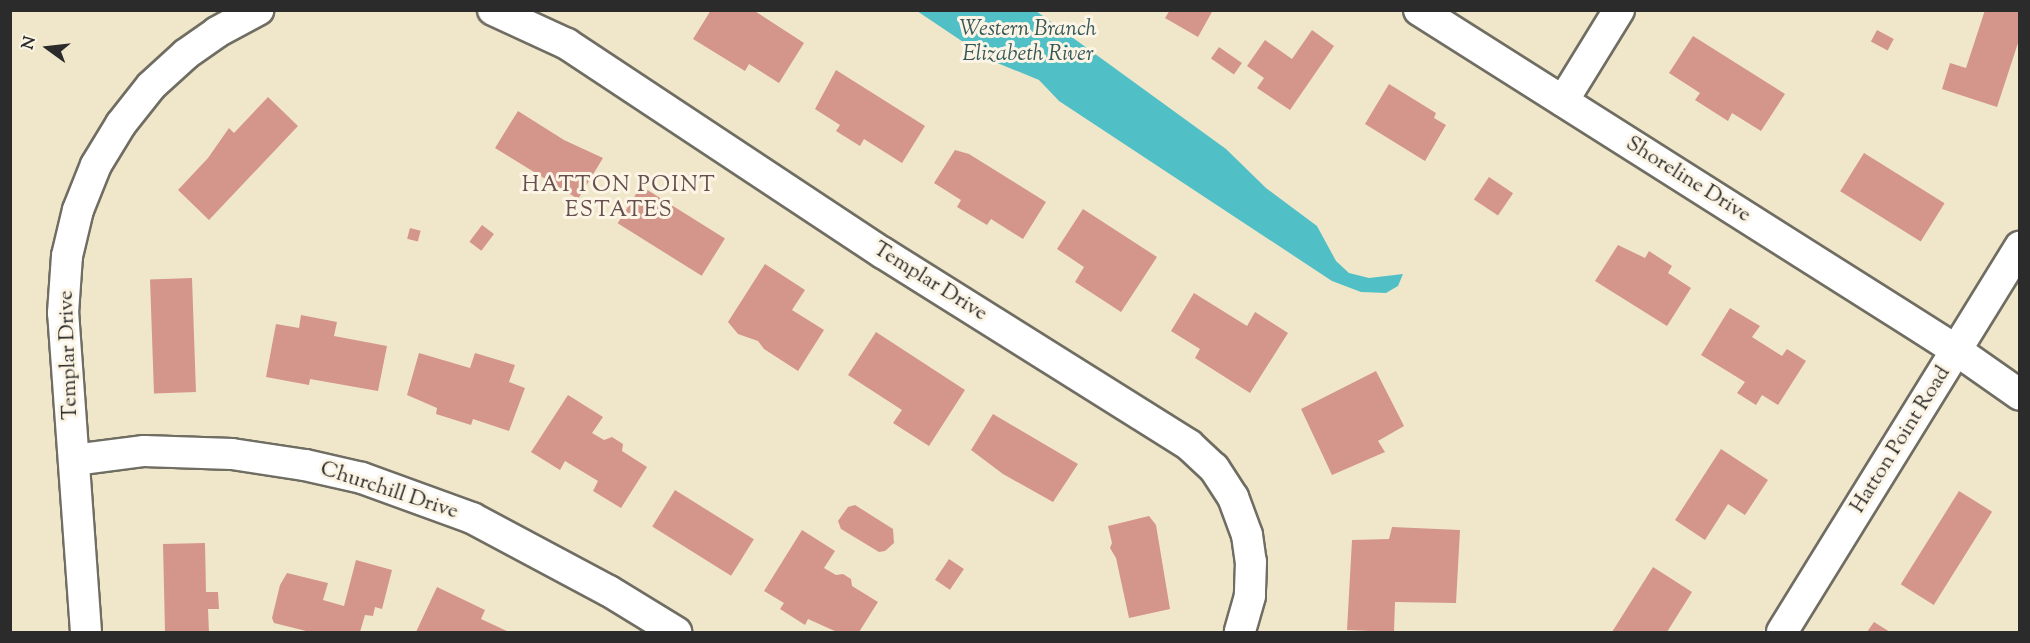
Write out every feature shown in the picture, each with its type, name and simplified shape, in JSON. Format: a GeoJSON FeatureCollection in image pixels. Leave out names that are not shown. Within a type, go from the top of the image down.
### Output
{"type":"FeatureCollection","features":[{"type":"Feature","properties":{"kind":"street","name":"Templar Drive"},"geometry":{"type":"LineString","coordinates":[[86,633],[63,313],[67,256],[78,210],[96,165],[121,124],[151,87],[186,54],[211,21],[258,10]]}},
{"type":"Feature","properties":{"kind":"street","name":"Templar Drive"},"geometry":{"type":"LineString","coordinates":[[493,10],[567,44],[883,253],[1189,445],[1214,468],[1233,497],[1247,535],[1251,562],[1250,596],[1239,633]]}},
{"type":"Feature","properties":{"kind":"street","name":"Shoreline Drive"},"geometry":{"type":"LineString","coordinates":[[1419,10],[1956,350],[2019,395]]}},
{"type":"Feature","properties":{"kind":"street"},"geometry":{"type":"LineString","coordinates":[[1563,101],[1619,10]]}},
{"type":"Feature","properties":{"kind":"street","name":"Hatton Point Road"},"geometry":{"type":"LineString","coordinates":[[1782,633],[2019,247]]}},
{"type":"Feature","properties":{"kind":"street","name":"Churchill Drive"},"geometry":{"type":"LineString","coordinates":[[74,460],[144,451],[232,454],[305,465],[362,478],[472,518],[609,591],[676,633]]}},
{"type":"Feature","properties":{"kind":"water","name":"Western Branch Elizabeth River"},"geometry":{"type":"Polygon","coordinates":[[[917,11],[1036,11],[1226,149],[1266,188],[1317,226],[1336,261],[1349,273],[1369,278],[1403,274],[1398,286],[1386,293],[1361,292],[1332,281],[1059,101],[1039,80],[990,60],[917,11]]]}},
{"type":"Feature","properties":{"kind":"building"},"geometry":{"type":"Polygon","coordinates":[[[711,10],[753,10],[804,43],[779,83],[749,64],[745,71],[693,39],[711,10]]]}},
{"type":"Feature","properties":{"kind":"building"},"geometry":{"type":"Polygon","coordinates":[[[1170,10],[1213,10],[1198,37],[1165,18],[1170,10]]]}},
{"type":"Feature","properties":{"kind":"building"},"geometry":{"type":"Polygon","coordinates":[[[1985,10],[2020,10],[2020,37],[1997,107],[1942,89],[1950,63],[1966,68],[1985,10]]]}},
{"type":"Feature","properties":{"kind":"building"},"geometry":{"type":"Polygon","coordinates":[[[1312,30],[1334,46],[1290,110],[1257,88],[1264,78],[1247,66],[1265,40],[1292,59],[1312,30]]]}},
{"type":"Feature","properties":{"kind":"building"},"geometry":{"type":"Polygon","coordinates":[[[1877,30],[1894,39],[1888,50],[1871,41],[1877,30]]]}},
{"type":"Feature","properties":{"kind":"building"},"geometry":{"type":"Polygon","coordinates":[[[1693,36],[1785,94],[1761,131],[1732,113],[1728,121],[1695,100],[1700,93],[1669,73],[1693,36]]]}},
{"type":"Feature","properties":{"kind":"building"},"geometry":{"type":"Polygon","coordinates":[[[1219,47],[1242,63],[1234,75],[1211,58],[1219,47]]]}},
{"type":"Feature","properties":{"kind":"building"},"geometry":{"type":"Polygon","coordinates":[[[836,70],[925,126],[902,163],[864,139],[860,146],[836,131],[840,125],[815,109],[836,70]]]}},
{"type":"Feature","properties":{"kind":"building"},"geometry":{"type":"Polygon","coordinates":[[[1389,84],[1436,113],[1434,118],[1446,125],[1425,161],[1365,124],[1389,84]]]}},
{"type":"Feature","properties":{"kind":"building"},"geometry":{"type":"Polygon","coordinates":[[[268,97],[298,126],[209,220],[178,190],[208,158],[229,128],[234,133],[268,97]]]}},
{"type":"Feature","properties":{"kind":"building"},"geometry":{"type":"Polygon","coordinates":[[[518,111],[564,140],[603,158],[578,199],[495,148],[518,111]]]}},
{"type":"Feature","properties":{"kind":"building"},"geometry":{"type":"Polygon","coordinates":[[[955,150],[969,154],[1046,202],[1023,239],[991,219],[987,225],[957,207],[961,200],[934,183],[955,150]]]}},
{"type":"Feature","properties":{"kind":"building"},"geometry":{"type":"Polygon","coordinates":[[[1864,153],[1945,203],[1921,242],[1840,191],[1864,153]]]}},
{"type":"Feature","properties":{"kind":"building"},"geometry":{"type":"Polygon","coordinates":[[[1489,177],[1513,193],[1498,216],[1474,199],[1489,177]]]}},
{"type":"Feature","properties":{"kind":"building"},"geometry":{"type":"Polygon","coordinates":[[[641,186],[725,238],[702,276],[618,223],[641,186]]]}},
{"type":"Feature","properties":{"kind":"building"},"geometry":{"type":"Polygon","coordinates":[[[1083,209],[1157,257],[1121,312],[1075,282],[1084,267],[1057,249],[1083,209]]]}},
{"type":"Feature","properties":{"kind":"building"},"geometry":{"type":"Polygon","coordinates":[[[482,225],[494,234],[481,251],[469,242],[482,225]]]}},
{"type":"Feature","properties":{"kind":"building"},"geometry":{"type":"Polygon","coordinates":[[[410,228],[421,231],[418,241],[407,239],[410,228]]]}},
{"type":"Feature","properties":{"kind":"building"},"geometry":{"type":"Polygon","coordinates":[[[1618,245],[1645,258],[1649,251],[1672,266],[1668,273],[1691,288],[1667,326],[1595,281],[1618,245]]]}},
{"type":"Feature","properties":{"kind":"building"},"geometry":{"type":"Polygon","coordinates":[[[765,264],[805,290],[792,310],[824,330],[798,371],[764,349],[758,341],[738,334],[728,322],[765,264]]]}},
{"type":"Feature","properties":{"kind":"building"},"geometry":{"type":"Polygon","coordinates":[[[192,278],[196,392],[154,393],[150,279],[192,278]]]}},
{"type":"Feature","properties":{"kind":"building"},"geometry":{"type":"Polygon","coordinates":[[[1194,293],[1247,326],[1255,312],[1288,333],[1250,393],[1195,358],[1200,349],[1171,331],[1194,293]]]}},
{"type":"Feature","properties":{"kind":"building"},"geometry":{"type":"Polygon","coordinates":[[[1730,308],[1760,326],[1752,337],[1782,356],[1787,349],[1806,361],[1778,405],[1762,395],[1756,405],[1737,393],[1745,382],[1701,355],[1730,308]]]}},
{"type":"Feature","properties":{"kind":"building"},"geometry":{"type":"Polygon","coordinates":[[[301,315],[337,322],[334,336],[387,346],[378,391],[310,379],[309,385],[266,377],[276,324],[299,328],[301,315]]]}},
{"type":"Feature","properties":{"kind":"building"},"geometry":{"type":"Polygon","coordinates":[[[876,332],[965,390],[929,446],[893,423],[902,410],[848,375],[876,332]]]}},
{"type":"Feature","properties":{"kind":"building"},"geometry":{"type":"Polygon","coordinates":[[[419,353],[470,368],[475,353],[515,365],[509,382],[525,388],[509,431],[473,419],[471,425],[436,414],[437,408],[407,395],[419,353]]]}},
{"type":"Feature","properties":{"kind":"building"},"geometry":{"type":"Polygon","coordinates":[[[1376,371],[1404,426],[1378,441],[1385,452],[1332,475],[1301,409],[1376,371]]]}},
{"type":"Feature","properties":{"kind":"building"},"geometry":{"type":"Polygon","coordinates":[[[568,395],[603,417],[592,433],[604,440],[612,437],[623,444],[622,451],[647,467],[621,508],[593,491],[598,481],[565,461],[560,470],[531,452],[568,395]]]}},
{"type":"Feature","properties":{"kind":"building"},"geometry":{"type":"Polygon","coordinates":[[[993,414],[1078,464],[1053,502],[1003,474],[971,450],[993,414]]]}},
{"type":"Feature","properties":{"kind":"building"},"geometry":{"type":"Polygon","coordinates":[[[1721,449],[1768,480],[1745,515],[1728,504],[1705,540],[1675,520],[1721,449]]]}},
{"type":"Feature","properties":{"kind":"building"},"geometry":{"type":"Polygon","coordinates":[[[675,490],[754,539],[731,576],[652,526],[675,490]]]}},
{"type":"Feature","properties":{"kind":"building"},"geometry":{"type":"Polygon","coordinates":[[[1959,491],[1992,512],[1934,605],[1901,584],[1959,491]]]}},
{"type":"Feature","properties":{"kind":"building"},"geometry":{"type":"Polygon","coordinates":[[[855,505],[893,529],[894,543],[885,551],[879,552],[841,529],[838,521],[848,507],[855,505]]]}},
{"type":"Feature","properties":{"kind":"building"},"geometry":{"type":"Polygon","coordinates":[[[1149,516],[1156,525],[1170,609],[1129,618],[1116,558],[1110,548],[1112,543],[1108,526],[1149,516]]]}},
{"type":"Feature","properties":{"kind":"building"},"geometry":{"type":"Polygon","coordinates":[[[1392,527],[1460,530],[1456,603],[1395,602],[1394,632],[1347,630],[1352,540],[1389,539],[1392,527]]]}},
{"type":"Feature","properties":{"kind":"building"},"geometry":{"type":"Polygon","coordinates":[[[802,530],[835,551],[824,568],[836,575],[843,574],[851,579],[852,586],[878,602],[859,632],[837,632],[808,619],[805,625],[780,609],[784,603],[764,591],[802,530]]]}},
{"type":"Feature","properties":{"kind":"building"},"geometry":{"type":"Polygon","coordinates":[[[205,543],[206,592],[218,592],[219,609],[208,609],[209,632],[165,632],[163,544],[205,543]]]}},
{"type":"Feature","properties":{"kind":"building"},"geometry":{"type":"Polygon","coordinates":[[[949,559],[964,569],[950,590],[935,580],[949,559]]]}},
{"type":"Feature","properties":{"kind":"building"},"geometry":{"type":"Polygon","coordinates":[[[356,560],[392,570],[382,609],[375,607],[373,616],[365,615],[360,632],[310,632],[274,623],[272,618],[280,585],[287,573],[328,583],[323,600],[344,606],[356,560]]]}},
{"type":"Feature","properties":{"kind":"building"},"geometry":{"type":"Polygon","coordinates":[[[1653,567],[1692,592],[1667,632],[1612,632],[1653,567]]]}},
{"type":"Feature","properties":{"kind":"building"},"geometry":{"type":"Polygon","coordinates":[[[437,587],[485,610],[481,619],[509,632],[416,632],[437,587]]]}},
{"type":"Feature","properties":{"kind":"building"},"geometry":{"type":"Polygon","coordinates":[[[1874,622],[1890,632],[1867,632],[1874,622]]]}},
{"type":"Feature","properties":{"kind":"district","name":"HATTON POINT ESTATES"},"geometry":{"type":"Point","coordinates":[619,198]}}]}
